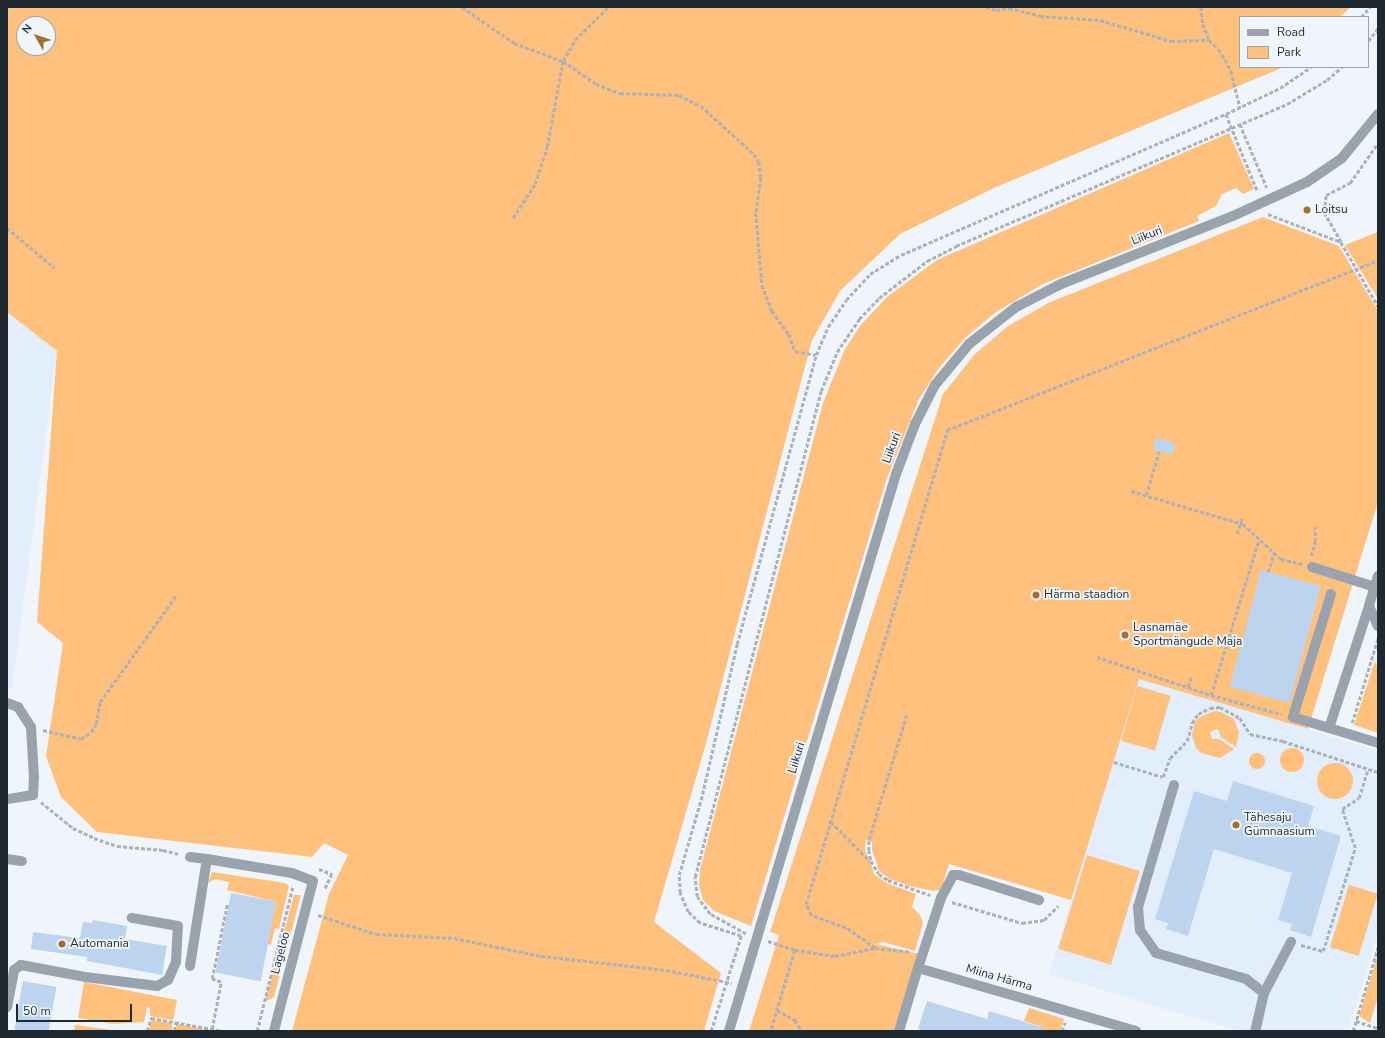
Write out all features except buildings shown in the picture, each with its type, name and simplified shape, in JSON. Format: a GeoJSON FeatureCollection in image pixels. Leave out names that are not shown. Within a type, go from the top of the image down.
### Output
{"type":"FeatureCollection","features":[{"type":"Feature","properties":{"kind":"street","name":"Liikuri"},"geometry":{"type":"LineString","coordinates":[[728,1031],[896,474],[914,424],[935,386],[969,344],[1016,307],[1061,284],[1267,202],[1331,168],[1355,145],[1378,114]]}},
{"type":"Feature","properties":{"kind":"street"},"geometry":{"type":"LineString","coordinates":[[1310,566],[1375,587]]}},
{"type":"Feature","properties":{"kind":"street"},"geometry":{"type":"LineString","coordinates":[[1329,728],[1378,576]]}},
{"type":"Feature","properties":{"kind":"street"},"geometry":{"type":"LineString","coordinates":[[1331,594],[1293,717],[1378,743]]}},
{"type":"Feature","properties":{"kind":"street"},"geometry":{"type":"LineString","coordinates":[[1369,606],[1378,626]]}},
{"type":"Feature","properties":{"kind":"street"},"geometry":{"type":"LineString","coordinates":[[7,703],[18,707],[31,726],[33,795],[7,799]]}},
{"type":"Feature","properties":{"kind":"street"},"geometry":{"type":"LineString","coordinates":[[1174,785],[1138,907],[1140,930],[1156,953],[1246,979],[1264,993]]}},
{"type":"Feature","properties":{"kind":"street"},"geometry":{"type":"LineString","coordinates":[[190,857],[297,874]]}},
{"type":"Feature","properties":{"kind":"street"},"geometry":{"type":"LineString","coordinates":[[7,858],[22,861]]}},
{"type":"Feature","properties":{"kind":"street"},"geometry":{"type":"LineString","coordinates":[[190,966],[207,859]]}},
{"type":"Feature","properties":{"kind":"street","name":"Lageloo"},"geometry":{"type":"LineString","coordinates":[[274,1031],[313,881],[297,874]]}},
{"type":"Feature","properties":{"kind":"street"},"geometry":{"type":"LineString","coordinates":[[899,1031],[922,954],[941,898],[952,875],[959,875],[1039,900]]}},
{"type":"Feature","properties":{"kind":"street"},"geometry":{"type":"LineString","coordinates":[[7,1007],[14,970],[21,965],[85,977],[158,986],[168,980],[176,962],[178,926],[132,918]]}},
{"type":"Feature","properties":{"kind":"street"},"geometry":{"type":"LineString","coordinates":[[1255,1031],[1264,993],[1291,942]]}},
{"type":"Feature","properties":{"kind":"street","name":"Miina Härma"},"geometry":{"type":"LineString","coordinates":[[918,968],[1136,1031]]}},
{"type":"Feature","properties":{"kind":"path"},"geometry":{"type":"LineString","coordinates":[[462,7],[514,43],[564,61],[596,84],[620,93],[679,95],[701,106],[754,154],[759,162],[762,178],[756,213],[762,285],[772,311],[789,334],[795,351],[816,355]]}},
{"type":"Feature","properties":{"kind":"path"},"geometry":{"type":"LineString","coordinates":[[512,218],[535,184],[547,147],[564,61],[575,40],[608,7]]}},
{"type":"Feature","properties":{"kind":"path"},"geometry":{"type":"LineString","coordinates":[[986,7],[996,10],[1009,8],[1040,16],[1100,20],[1171,41],[1210,40]]}},
{"type":"Feature","properties":{"kind":"path"},"geometry":{"type":"LineString","coordinates":[[1201,7],[1203,24],[1210,40],[1219,49],[1231,71],[1240,107]]}},
{"type":"Feature","properties":{"kind":"path"},"geometry":{"type":"LineString","coordinates":[[1362,16],[1370,7]]}},
{"type":"Feature","properties":{"kind":"path"},"geometry":{"type":"LineString","coordinates":[[1369,40],[1378,28]]}},
{"type":"Feature","properties":{"kind":"path"},"geometry":{"type":"LineString","coordinates":[[711,1031],[742,934],[700,923],[688,912],[680,893],[679,875],[701,800],[739,637],[816,355],[828,327],[846,300],[870,274],[901,255],[1226,114],[1280,88],[1310,68]]}},
{"type":"Feature","properties":{"kind":"path"},"geometry":{"type":"LineString","coordinates":[[1226,114],[1257,190],[1280,218]]}},
{"type":"Feature","properties":{"kind":"path"},"geometry":{"type":"LineString","coordinates":[[1240,124],[1267,202],[1266,213],[1341,242]]}},
{"type":"Feature","properties":{"kind":"path"},"geometry":{"type":"LineString","coordinates":[[1378,143],[1350,183],[1326,195],[1324,212],[1378,306]]}},
{"type":"Feature","properties":{"kind":"path"},"geometry":{"type":"LineString","coordinates":[[1250,193],[1257,190]]}},
{"type":"Feature","properties":{"kind":"path"},"geometry":{"type":"LineString","coordinates":[[7,228],[55,268]]}},
{"type":"Feature","properties":{"kind":"path"},"geometry":{"type":"LineString","coordinates":[[875,948],[846,928],[811,915],[806,904],[947,430],[1355,267],[1378,260]]}},
{"type":"Feature","properties":{"kind":"path"},"geometry":{"type":"LineString","coordinates":[[1146,495],[1159,452]]}},
{"type":"Feature","properties":{"kind":"path"},"geometry":{"type":"LineString","coordinates":[[1131,490],[1240,524],[1281,559],[1310,566],[1315,542],[1315,527]]}},
{"type":"Feature","properties":{"kind":"path"},"geometry":{"type":"LineString","coordinates":[[1237,534],[1242,518]]}},
{"type":"Feature","properties":{"kind":"path"},"geometry":{"type":"LineString","coordinates":[[1211,694],[1259,539]]}},
{"type":"Feature","properties":{"kind":"path"},"geometry":{"type":"LineString","coordinates":[[1268,572],[1274,552]]}},
{"type":"Feature","properties":{"kind":"path"},"geometry":{"type":"LineString","coordinates":[[31,726],[81,739],[91,732],[96,724],[100,702],[176,596]]}},
{"type":"Feature","properties":{"kind":"path"},"geometry":{"type":"LineString","coordinates":[[1354,728],[1352,724],[1378,637]]}},
{"type":"Feature","properties":{"kind":"path"},"geometry":{"type":"LineString","coordinates":[[1097,657],[1188,687],[1293,717]]}},
{"type":"Feature","properties":{"kind":"path"},"geometry":{"type":"LineString","coordinates":[[1188,687],[1191,677]]}},
{"type":"Feature","properties":{"kind":"path"},"geometry":{"type":"LineString","coordinates":[[1114,762],[1163,777],[1170,758],[1187,740],[1192,723],[1198,714],[1210,708],[1220,707],[1240,718],[1250,734],[1283,741],[1378,772]]}},
{"type":"Feature","properties":{"kind":"path"},"geometry":{"type":"LineString","coordinates":[[871,861],[869,841],[907,715]]}},
{"type":"Feature","properties":{"kind":"path"},"geometry":{"type":"LineString","coordinates":[[1291,942],[1323,952],[1355,848],[1342,809],[1359,798],[1368,769]]}},
{"type":"Feature","properties":{"kind":"path"},"geometry":{"type":"LineString","coordinates":[[33,795],[74,828],[94,838],[117,846],[163,850],[190,857]]}},
{"type":"Feature","properties":{"kind":"path"},"geometry":{"type":"LineString","coordinates":[[831,822],[871,861],[879,874],[888,880],[1022,923],[1044,920],[1058,906]]}},
{"type":"Feature","properties":{"kind":"path"},"geometry":{"type":"LineString","coordinates":[[314,866],[332,874],[323,896]]}},
{"type":"Feature","properties":{"kind":"path"},"geometry":{"type":"LineString","coordinates":[[257,1031],[297,874]]}},
{"type":"Feature","properties":{"kind":"path"},"geometry":{"type":"LineString","coordinates":[[212,1029],[221,982],[212,979],[227,905]]}},
{"type":"Feature","properties":{"kind":"path"},"geometry":{"type":"LineString","coordinates":[[316,923],[320,909]]}},
{"type":"Feature","properties":{"kind":"path"},"geometry":{"type":"LineString","coordinates":[[318,915],[376,934],[454,938],[541,956],[666,970],[742,985]]}},
{"type":"Feature","properties":{"kind":"path"},"geometry":{"type":"LineString","coordinates":[[756,937],[795,950],[835,956],[875,948],[922,954]]}},
{"type":"Feature","properties":{"kind":"path"},"geometry":{"type":"LineString","coordinates":[[1353,1031],[1378,947]]}},
{"type":"Feature","properties":{"kind":"path"},"geometry":{"type":"LineString","coordinates":[[771,1031],[795,950]]}},
{"type":"Feature","properties":{"kind":"path"},"geometry":{"type":"LineString","coordinates":[[777,1010],[795,1020],[802,1031]]}},
{"type":"Feature","properties":{"kind":"path"},"geometry":{"type":"LineString","coordinates":[[147,1031],[151,1018],[223,1031]]}},
{"type":"Feature","properties":{"kind":"path"},"geometry":{"type":"LineString","coordinates":[[1356,1021],[1378,1028]]}},
{"type":"Feature","properties":{"kind":"path"},"geometry":{"type":"LineString","coordinates":[[174,1031],[176,1022]]}},
{"type":"Feature","properties":{"kind":"path"},"geometry":{"type":"LineString","coordinates":[[118,1031],[127,1031]]}},
{"type":"Feature","properties":{"kind":"shaded area"},"geometry":{"type":"Polygon","coordinates":[[[7,312],[57,351],[12,689],[7,688],[7,312]]]}},
{"type":"Feature","properties":{"kind":"shaded area","name":"Tähesaju Gümnaasium"},"geometry":{"type":"Polygon","coordinates":[[[1139,678],[1378,751],[1378,934],[1348,1031],[1238,1031],[1049,974],[1139,678]]]}},
{"type":"Feature","properties":{"kind":"green space"},"geometry":{"type":"Polygon","coordinates":[[[7,7],[1351,7],[1341,16],[1239,16],[1239,68],[1282,68],[994,188],[900,234],[840,291],[812,340],[705,747],[654,922],[721,973],[704,1031],[292,1031],[329,894],[348,855],[324,843],[312,857],[97,832],[61,797],[46,756],[63,643],[37,622],[57,351],[7,312],[7,7]]]}},
{"type":"Feature","properties":{"kind":"green space"},"geometry":{"type":"Polygon","coordinates":[[[1229,133],[1254,189],[1243,194],[1236,188],[1222,194],[1216,206],[1197,216],[1199,221],[1043,284],[996,312],[966,337],[939,368],[919,399],[887,478],[751,926],[714,911],[703,900],[699,885],[700,870],[823,403],[845,349],[860,326],[887,297],[937,260],[1229,133]]]}},
{"type":"Feature","properties":{"kind":"green space"},"geometry":{"type":"Polygon","coordinates":[[[1263,217],[1339,246],[1378,311],[1378,502],[1308,729],[1139,679],[1071,900],[949,864],[941,890],[933,891],[910,886],[890,879],[879,871],[872,850],[872,842],[866,840],[865,850],[875,875],[887,883],[916,894],[912,907],[920,915],[923,923],[915,951],[883,942],[876,944],[919,954],[896,1031],[749,1031],[779,935],[770,932],[943,394],[975,354],[1008,326],[1048,303],[1263,217]]]}},
{"type":"Feature","properties":{"kind":"green space"},"geometry":{"type":"Polygon","coordinates":[[[1378,232],[1378,299],[1345,245],[1378,232]]]}},
{"type":"Feature","properties":{"kind":"green space"},"geometry":{"type":"Polygon","coordinates":[[[1375,661],[1378,669],[1378,733],[1354,725],[1375,661]]]}},
{"type":"Feature","properties":{"kind":"green space"},"geometry":{"type":"Polygon","coordinates":[[[1137,686],[1171,696],[1155,750],[1121,741],[1137,686]]]}},
{"type":"Feature","properties":{"kind":"green space"},"geometry":{"type":"Polygon","coordinates":[[[1214,711],[1221,712],[1234,719],[1239,733],[1236,747],[1221,737],[1218,729],[1210,732],[1212,739],[1219,739],[1234,749],[1220,758],[1201,753],[1196,748],[1192,735],[1195,722],[1200,717],[1214,711]]]}},
{"type":"Feature","properties":{"kind":"green space"},"geometry":{"type":"Polygon","coordinates":[[[1292,748],[1297,749],[1303,755],[1303,765],[1297,771],[1292,772],[1287,771],[1281,765],[1280,760],[1281,755],[1287,749],[1292,748]]]}},
{"type":"Feature","properties":{"kind":"green space"},"geometry":{"type":"Polygon","coordinates":[[[1254,753],[1260,753],[1265,758],[1263,767],[1260,769],[1254,769],[1249,764],[1249,758],[1254,753]]]}},
{"type":"Feature","properties":{"kind":"green space"},"geometry":{"type":"Polygon","coordinates":[[[1339,763],[1348,768],[1352,774],[1352,788],[1348,794],[1339,799],[1331,799],[1322,794],[1318,788],[1317,777],[1322,768],[1328,764],[1339,763]]]}},
{"type":"Feature","properties":{"kind":"green space"},"geometry":{"type":"Polygon","coordinates":[[[1087,855],[1140,871],[1111,965],[1058,949],[1087,855]]]}},
{"type":"Feature","properties":{"kind":"green space"},"geometry":{"type":"Polygon","coordinates":[[[212,872],[285,883],[289,886],[279,929],[275,928],[271,945],[267,944],[276,902],[227,890],[229,882],[215,879],[208,883],[212,872]]]}},
{"type":"Feature","properties":{"kind":"green space"},"geometry":{"type":"Polygon","coordinates":[[[1349,885],[1378,894],[1359,956],[1330,947],[1349,885]]]}},
{"type":"Feature","properties":{"kind":"green space"},"geometry":{"type":"Polygon","coordinates":[[[294,895],[301,895],[274,997],[265,1002],[294,895]]]}},
{"type":"Feature","properties":{"kind":"green space"},"geometry":{"type":"Polygon","coordinates":[[[1378,954],[1378,997],[1370,1023],[1359,1016],[1378,954]]]}},
{"type":"Feature","properties":{"kind":"green space"},"geometry":{"type":"Polygon","coordinates":[[[84,982],[177,1000],[173,1020],[150,1016],[150,1008],[147,1007],[144,1022],[113,1024],[78,1018],[84,982]]]}},
{"type":"Feature","properties":{"kind":"green space"},"geometry":{"type":"Polygon","coordinates":[[[1029,1008],[1064,1019],[1060,1031],[1039,1031],[1040,1026],[1024,1021],[1029,1008]]]}},
{"type":"Feature","properties":{"kind":"green space"},"geometry":{"type":"Polygon","coordinates":[[[151,1020],[172,1023],[172,1031],[149,1031],[151,1020]]]}},
{"type":"Feature","properties":{"kind":"green space"},"geometry":{"type":"Polygon","coordinates":[[[178,1024],[213,1031],[175,1031],[178,1024]]]}},
{"type":"Feature","properties":{"kind":"green space"},"geometry":{"type":"Polygon","coordinates":[[[75,1025],[113,1030],[113,1031],[74,1031],[75,1025]]]}},
{"type":"Feature","properties":{"kind":"place","name":"Loitsu"},"geometry":{"type":"Point","coordinates":[1307,210]}},
{"type":"Feature","properties":{"kind":"place","name":"Härma staadion"},"geometry":{"type":"Point","coordinates":[1036,595]}},
{"type":"Feature","properties":{"kind":"place","name":"Lasnamäe Sportmängude Maja"},"geometry":{"type":"Point","coordinates":[1125,635]}},
{"type":"Feature","properties":{"kind":"place","name":"Tähesaju Gümnaasium"},"geometry":{"type":"Point","coordinates":[1236,825]}},
{"type":"Feature","properties":{"kind":"place","name":"Automania"},"geometry":{"type":"Point","coordinates":[62,944]}}]}
